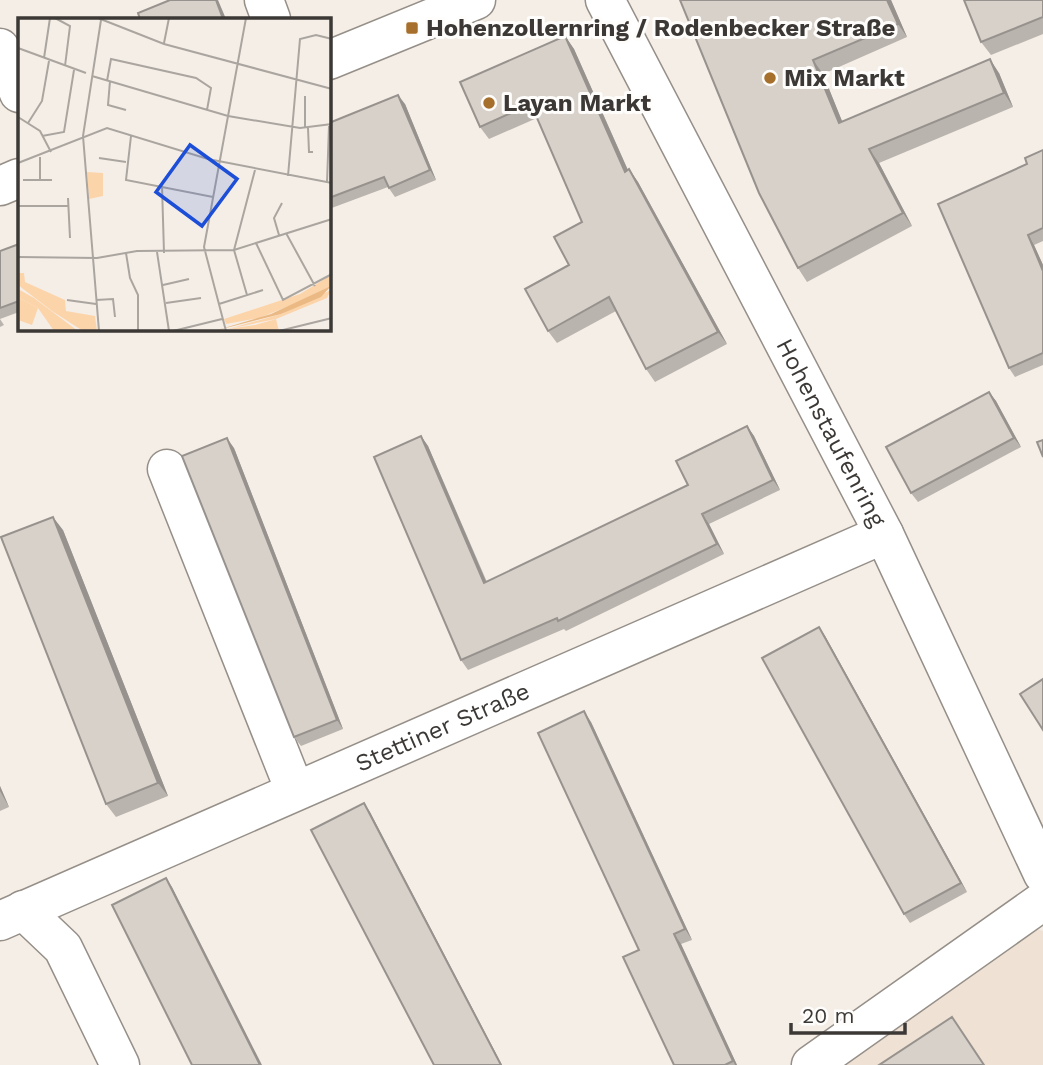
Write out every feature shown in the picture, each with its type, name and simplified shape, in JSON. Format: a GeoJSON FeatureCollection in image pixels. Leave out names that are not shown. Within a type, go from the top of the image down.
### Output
{"type":"FeatureCollection","features":[{"type":"Feature","properties":{"kind":"street"},"geometry":{"type":"LineString","coordinates":[[264,0],[271,18]]}},
{"type":"Feature","properties":{"kind":"street"},"geometry":{"type":"LineString","coordinates":[[331,59],[477,0]]}},
{"type":"Feature","properties":{"kind":"street","name":"Hohenstaufenring"},"geometry":{"type":"LineString","coordinates":[[605,0],[884,534],[1043,874]]}},
{"type":"Feature","properties":{"kind":"street"},"geometry":{"type":"LineString","coordinates":[[0,48],[18,91]]}},
{"type":"Feature","properties":{"kind":"street"},"geometry":{"type":"LineString","coordinates":[[0,186],[18,178]]}},
{"type":"Feature","properties":{"kind":"street"},"geometry":{"type":"LineString","coordinates":[[167,469],[295,791]]}},
{"type":"Feature","properties":{"kind":"street","name":"Stettiner Straße"},"geometry":{"type":"LineString","coordinates":[[11,915],[884,534]]}},
{"type":"Feature","properties":{"kind":"street"},"geometry":{"type":"LineString","coordinates":[[811,1065],[1043,901]]}},
{"type":"Feature","properties":{"kind":"street"},"geometry":{"type":"LineString","coordinates":[[11,915],[63,948],[120,1065]]}},
{"type":"Feature","properties":{"kind":"shaded area"},"geometry":{"type":"Polygon","coordinates":[[[1031,927],[1043,931],[1043,1065],[820,1065],[1031,927]]]}},
{"type":"Feature","properties":{"kind":"building"},"geometry":{"type":"Polygon","coordinates":[[[170,0],[216,0],[223,18],[140,18],[138,13],[170,0]]]}},
{"type":"Feature","properties":{"kind":"building"},"geometry":{"type":"Polygon","coordinates":[[[680,0],[887,0],[898,24],[813,60],[839,123],[990,59],[1004,93],[869,149],[903,213],[798,268],[759,193],[680,0]]]}},
{"type":"Feature","properties":{"kind":"building"},"geometry":{"type":"Polygon","coordinates":[[[964,0],[1043,0],[1043,17],[981,42],[964,0]]]}},
{"type":"Feature","properties":{"kind":"building"},"geometry":{"type":"Polygon","coordinates":[[[565,36],[625,172],[629,169],[718,332],[646,369],[609,297],[548,331],[525,289],[569,265],[554,237],[582,222],[531,104],[480,127],[460,82],[565,36]]]}},
{"type":"Feature","properties":{"kind":"building"},"geometry":{"type":"Polygon","coordinates":[[[398,95],[430,170],[389,188],[384,177],[331,197],[331,122],[398,95]]]}},
{"type":"Feature","properties":{"kind":"building"},"geometry":{"type":"Polygon","coordinates":[[[1043,150],[1043,228],[1028,235],[1043,271],[1043,353],[1009,368],[938,204],[1027,164],[1025,158],[1043,150]]]}},
{"type":"Feature","properties":{"kind":"building"},"geometry":{"type":"Polygon","coordinates":[[[18,244],[18,301],[0,308],[0,251],[18,244]]]}},
{"type":"Feature","properties":{"kind":"building"},"geometry":{"type":"Polygon","coordinates":[[[989,392],[1014,438],[911,493],[886,447],[989,392]]]}},
{"type":"Feature","properties":{"kind":"building"},"geometry":{"type":"Polygon","coordinates":[[[747,426],[773,480],[702,514],[717,544],[558,621],[557,618],[461,660],[374,457],[421,436],[484,583],[688,485],[676,461],[747,426]]]}},
{"type":"Feature","properties":{"kind":"building"},"geometry":{"type":"Polygon","coordinates":[[[227,438],[337,720],[294,737],[182,456],[227,438]]]}},
{"type":"Feature","properties":{"kind":"building"},"geometry":{"type":"Polygon","coordinates":[[[1043,440],[1043,457],[1037,442],[1043,440]]]}},
{"type":"Feature","properties":{"kind":"building"},"geometry":{"type":"Polygon","coordinates":[[[53,517],[158,783],[106,804],[1,537],[53,517]]]}},
{"type":"Feature","properties":{"kind":"building"},"geometry":{"type":"Polygon","coordinates":[[[819,627],[961,883],[904,914],[762,658],[819,627]]]}},
{"type":"Feature","properties":{"kind":"building"},"geometry":{"type":"Polygon","coordinates":[[[1043,679],[1043,730],[1020,694],[1043,679]]]}},
{"type":"Feature","properties":{"kind":"building"},"geometry":{"type":"Polygon","coordinates":[[[584,711],[685,929],[674,934],[733,1061],[725,1065],[674,1065],[623,957],[639,950],[538,733],[584,711]]]}},
{"type":"Feature","properties":{"kind":"building"},"geometry":{"type":"Polygon","coordinates":[[[364,803],[501,1065],[434,1065],[311,830],[364,803]]]}},
{"type":"Feature","properties":{"kind":"building"},"geometry":{"type":"Polygon","coordinates":[[[166,878],[260,1065],[192,1065],[112,905],[166,878]]]}},
{"type":"Feature","properties":{"kind":"building"},"geometry":{"type":"Polygon","coordinates":[[[952,1017],[984,1065],[879,1065],[952,1017]]]}},
{"type":"Feature","properties":{"kind":"place","name":"Hohenzollernring / Rodenbecker Straße"},"geometry":{"type":"Point","coordinates":[412,28]}},
{"type":"Feature","properties":{"kind":"place","name":"Mix Markt"},"geometry":{"type":"Point","coordinates":[770,78]}},
{"type":"Feature","properties":{"kind":"place","name":"Layan Markt"},"geometry":{"type":"Point","coordinates":[489,103]}}]}
